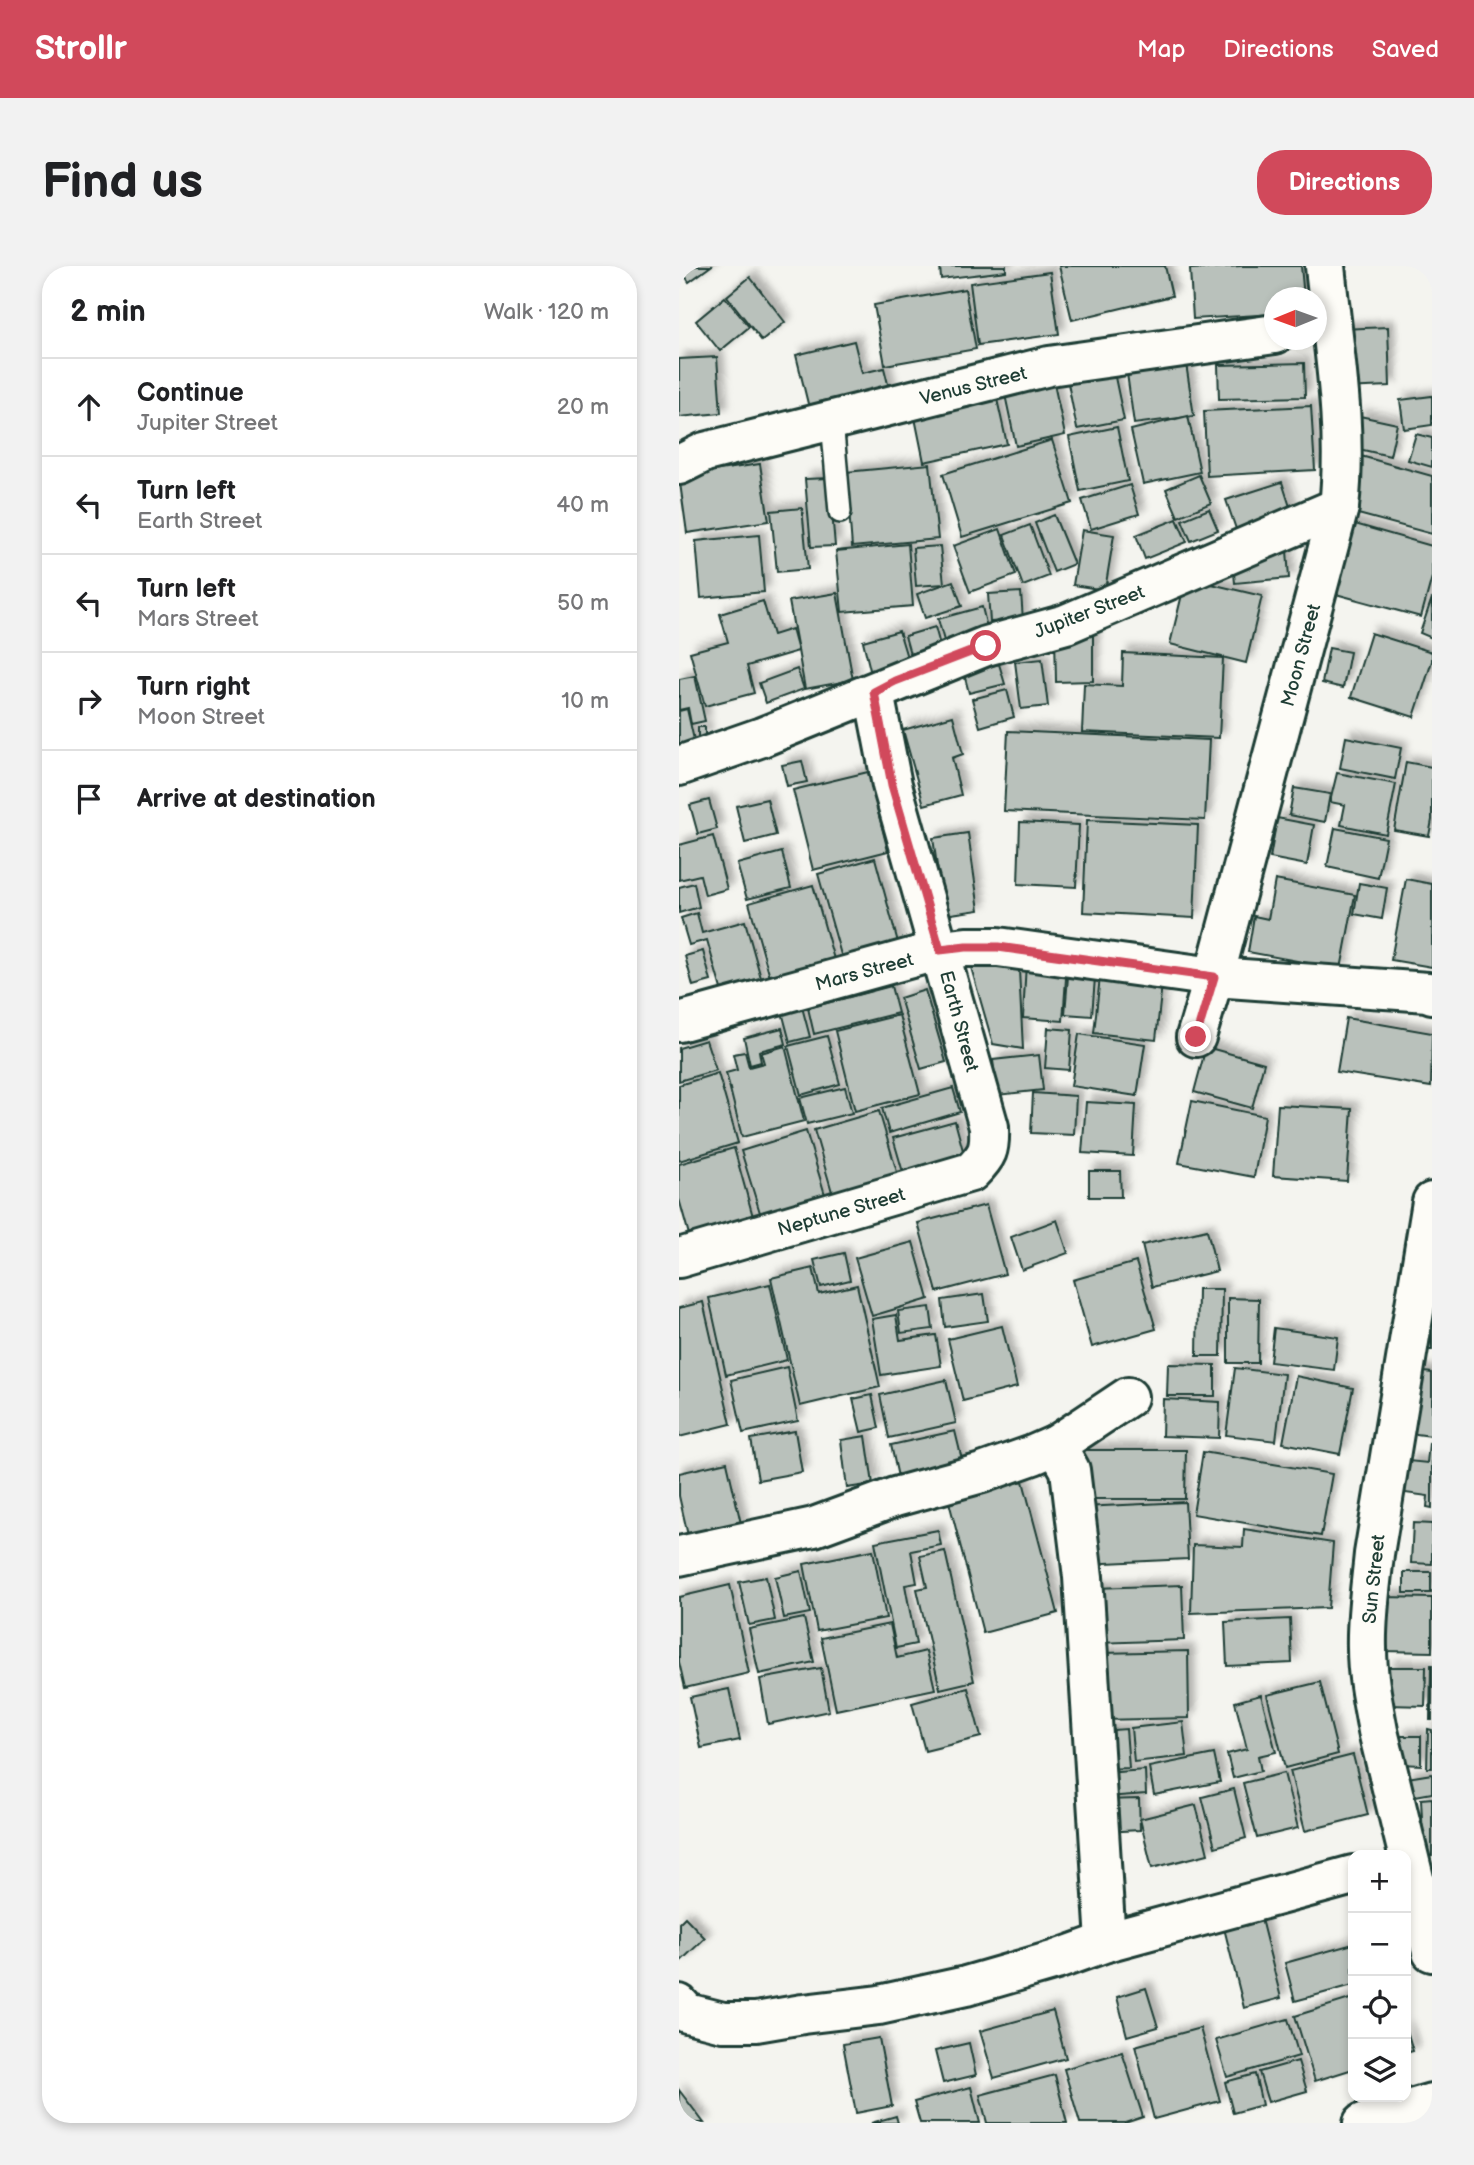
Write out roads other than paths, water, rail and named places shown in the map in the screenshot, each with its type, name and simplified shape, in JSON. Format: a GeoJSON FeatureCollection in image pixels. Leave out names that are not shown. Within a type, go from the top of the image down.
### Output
{"type":"FeatureCollection","features":[{"type":"Feature","properties":{"kind":"street","name":"Moon Street"},"geometry":{"type":"LineString","coordinates":[[1325,266],[1325,287]]}},
{"type":"Feature","properties":{"kind":"street","name":"Venus Street"},"geometry":{"type":"LineString","coordinates":[[679,465],[705,452],[1049,366],[1264,336]]}},
{"type":"Feature","properties":{"kind":"street","name":"Moon Street"},"geometry":{"type":"LineString","coordinates":[[1196,1037],[1339,507],[1343,474],[1338,381],[1327,339]]}},
{"type":"Feature","properties":{"kind":"street","name":"Jupiter Street"},"geometry":{"type":"LineString","coordinates":[[679,766],[762,737],[986,646],[1066,624],[1339,507]]}},
{"type":"Feature","properties":{"kind":"street","name":"Earth Street"},"geometry":{"type":"LineString","coordinates":[[874,692],[892,785],[989,1127],[990,1146]]}},
{"type":"Feature","properties":{"kind":"street","name":"Mars Street"},"geometry":{"type":"LineString","coordinates":[[679,1021],[940,950],[966,947],[998,947],[1214,977],[1430,993]]}},
{"type":"Feature","properties":{"kind":"street","name":"Neptune Street"},"geometry":{"type":"LineString","coordinates":[[679,1258],[971,1172],[982,1161],[990,1146]]}},
{"type":"Feature","properties":{"kind":"street","name":"Sun Street"},"geometry":{"type":"LineString","coordinates":[[1406,1850],[1371,1694],[1367,1649],[1368,1609],[1387,1469],[1432,1202]]}},
{"type":"Feature","properties":{"kind":"street"},"geometry":{"type":"LineString","coordinates":[[679,1556],[814,1527],[895,1497],[982,1473],[1033,1455],[1056,1445],[1128,1397]]}},
{"type":"Feature","properties":{"kind":"street"},"geometry":{"type":"LineString","coordinates":[[1056,1445],[1070,1469],[1083,1577],[1106,1942]]}},
{"type":"Feature","properties":{"kind":"street","name":"Sun Street"},"geometry":{"type":"LineString","coordinates":[[1411,1872],[1432,1952]]}},
{"type":"Feature","properties":{"kind":"street"},"geometry":{"type":"LineString","coordinates":[[679,2004],[687,2012],[723,2022],[756,2022],[879,2005],[966,1986],[1056,1960],[1106,1942],[1348,1876]]}},
{"type":"Feature","properties":{"kind":"street"},"geometry":{"type":"LineString","coordinates":[[1363,2123],[1432,2103]]}},
{"type":"Feature","properties":{"kind":"lane"},"geometry":{"type":"LineString","coordinates":[[832,421],[840,512]]}}]}
